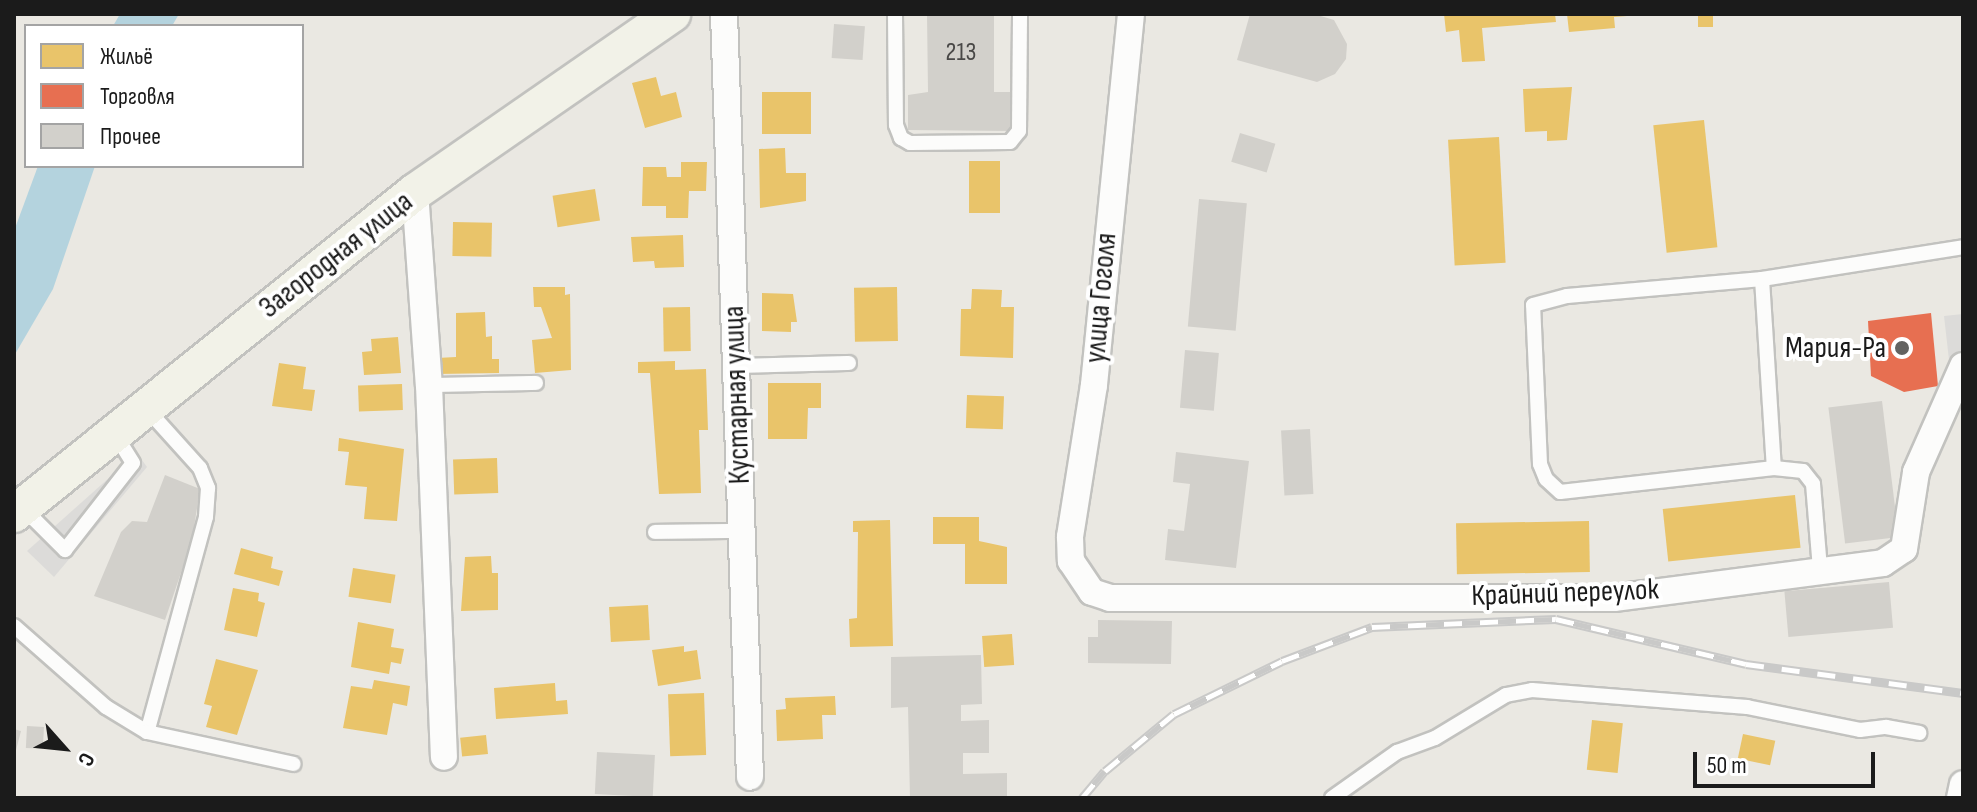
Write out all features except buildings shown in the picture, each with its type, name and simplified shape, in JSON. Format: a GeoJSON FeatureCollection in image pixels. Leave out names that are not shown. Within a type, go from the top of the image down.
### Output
{"type":"FeatureCollection","features":[{"type":"Feature","properties":{"kind":"main road","name":"Загородная улица"},"geometry":{"type":"LineString","coordinates":[[18,511],[415,192],[672,14]]}},
{"type":"Feature","properties":{"kind":"street","name":"Кустарная улица"},"geometry":{"type":"LineString","coordinates":[[724,14],[750,777]]}},
{"type":"Feature","properties":{"kind":"street","name":"улица Гоголя"},"geometry":{"type":"LineString","coordinates":[[1080,578],[1071,561],[1070,537],[1094,385],[1131,14]]}},
{"type":"Feature","properties":{"kind":"street"},"geometry":{"type":"LineString","coordinates":[[415,192],[429,385],[444,757]]}},
{"type":"Feature","properties":{"kind":"street","name":"Крайний переулок"},"geometry":{"type":"LineString","coordinates":[[1080,578],[1092,592],[1110,598],[1614,598],[1883,563],[1904,549],[1916,472],[1963,366]]}},
{"type":"Feature","properties":{"kind":"street"},"geometry":{"type":"LineString","coordinates":[[1960,798],[1963,784]]}},
{"type":"Feature","properties":{"kind":"lane"},"geometry":{"type":"LineString","coordinates":[[895,14],[896,125],[901,138],[910,143],[1010,142],[1019,131],[1020,14]]}},
{"type":"Feature","properties":{"kind":"lane"},"geometry":{"type":"LineString","coordinates":[[1820,569],[1813,484],[1803,471],[1774,468],[1560,492],[1540,464],[1530,327],[1533,305],[1567,296],[1762,279],[1963,247]]}},
{"type":"Feature","properties":{"kind":"lane"},"geometry":{"type":"LineString","coordinates":[[1762,279],[1774,468]]}},
{"type":"Feature","properties":{"kind":"lane"},"geometry":{"type":"LineString","coordinates":[[736,366],[849,363]]}},
{"type":"Feature","properties":{"kind":"lane"},"geometry":{"type":"LineString","coordinates":[[429,385],[536,383]]}},
{"type":"Feature","properties":{"kind":"lane"},"geometry":{"type":"LineString","coordinates":[[145,407],[200,468],[208,488],[206,517],[147,732]]}},
{"type":"Feature","properties":{"kind":"lane"},"geometry":{"type":"LineString","coordinates":[[18,511],[65,550],[133,463],[114,432]]}},
{"type":"Feature","properties":{"kind":"lane"},"geometry":{"type":"LineString","coordinates":[[655,532],[741,531]]}},
{"type":"Feature","properties":{"kind":"lane"},"geometry":{"type":"LineString","coordinates":[[14,626],[106,707],[147,732],[294,764]]}},
{"type":"Feature","properties":{"kind":"lane"},"geometry":{"type":"LineString","coordinates":[[1332,798],[1397,752],[1435,738],[1506,695],[1532,690],[1747,707],[1860,730],[1886,727],[1919,733]]}},
{"type":"Feature","properties":{"kind":"shaded area"},"geometry":{"type":"Polygon","coordinates":[[[1963,314],[1963,394],[1953,395],[1944,316],[1963,314]]]}},
{"type":"Feature","properties":{"kind":"shaded area"},"geometry":{"type":"Polygon","coordinates":[[[137,453],[147,467],[54,577],[27,551],[137,453]]]}},
{"type":"Feature","properties":{"kind":"water"},"geometry":{"type":"Polygon","coordinates":[[[120,14],[179,14],[173,24],[114,24],[120,14]]]}},
{"type":"Feature","properties":{"kind":"water"},"geometry":{"type":"Polygon","coordinates":[[[37,168],[94,168],[53,289],[14,356],[14,231],[37,168]]]}},
{"type":"Feature","properties":{"kind":"railway"},"geometry":{"type":"LineString","coordinates":[[1082,798],[1105,771],[1174,714],[1282,661],[1372,627],[1556,619],[1746,664],[1963,693]]}},
{"type":"Feature","properties":{"kind":"place","name":"Мария-Ра"},"geometry":{"type":"Point","coordinates":[1902,348]}}]}
